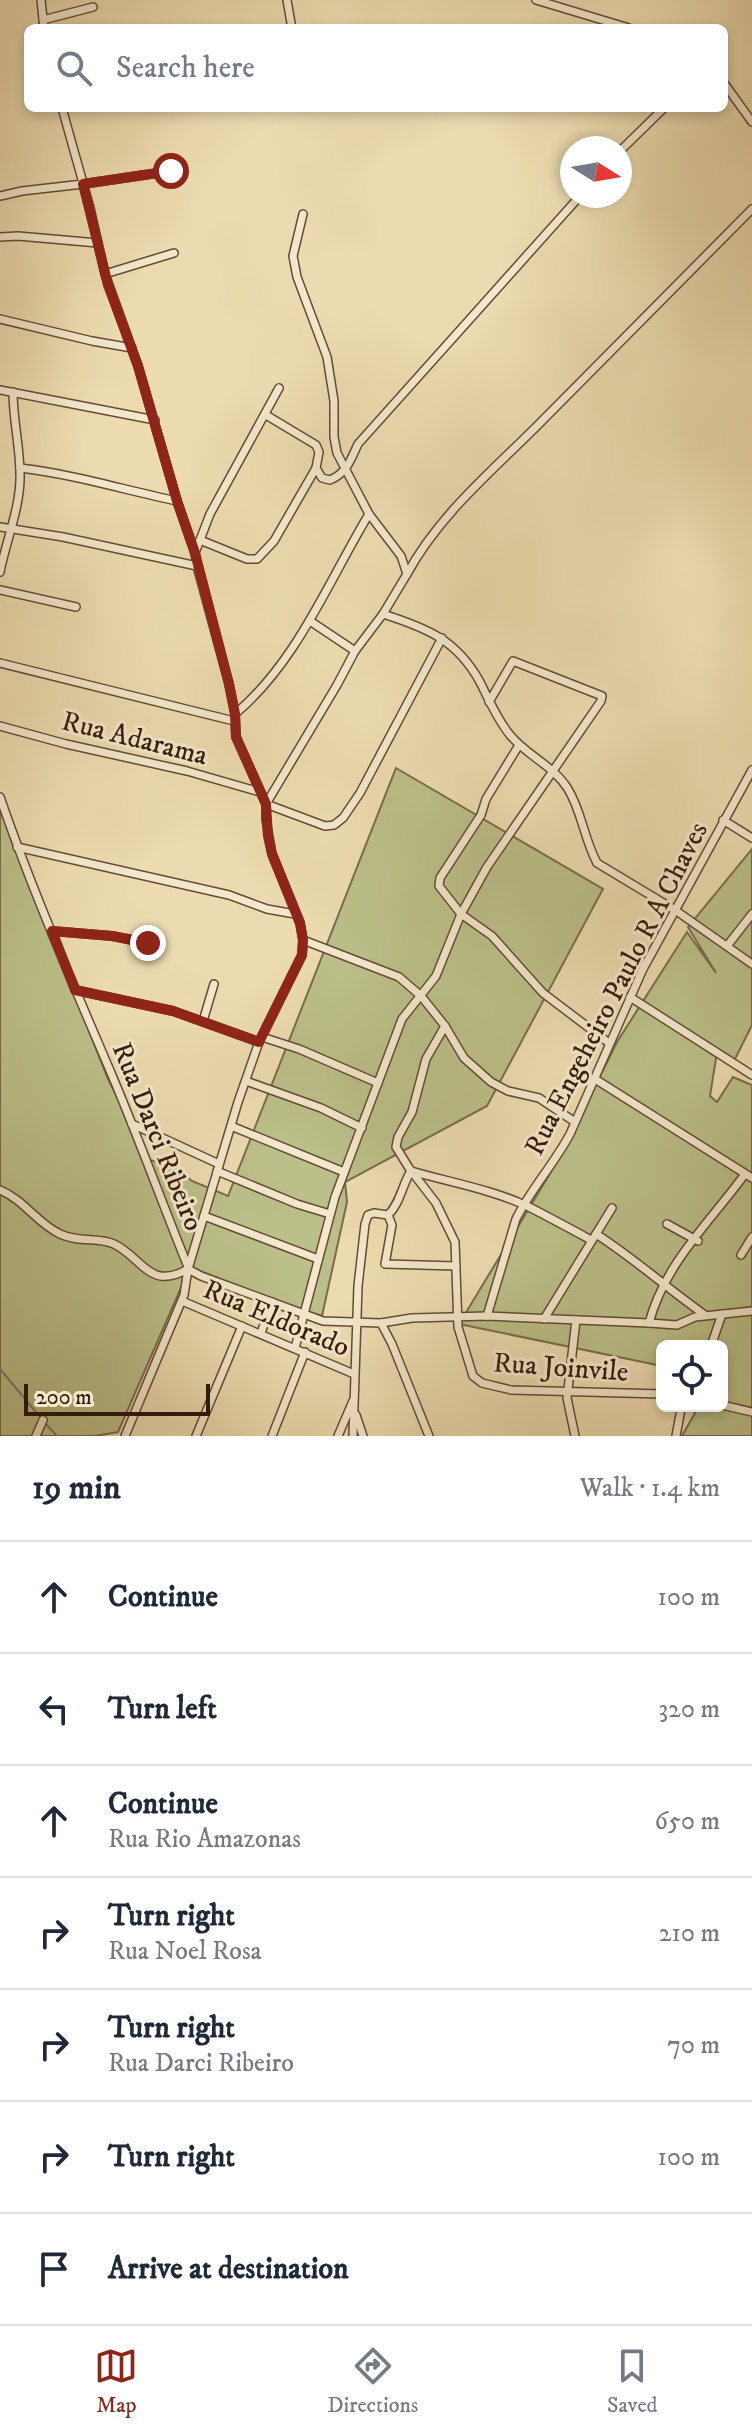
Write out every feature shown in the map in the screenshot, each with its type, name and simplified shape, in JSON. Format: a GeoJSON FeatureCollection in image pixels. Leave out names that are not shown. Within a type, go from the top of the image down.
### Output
{"type":"FeatureCollection","features":[{"type":"Feature","properties":{"kind":"street"},"geometry":{"type":"LineString","coordinates":[[41,0],[44,24],[93,7]]}},
{"type":"Feature","properties":{"kind":"street"},"geometry":{"type":"LineString","coordinates":[[287,0],[291,23]]}},
{"type":"Feature","properties":{"kind":"street"},"geometry":{"type":"LineString","coordinates":[[536,0],[616,24]]}},
{"type":"Feature","properties":{"kind":"street"},"geometry":{"type":"LineString","coordinates":[[728,89],[752,122]]}},
{"type":"Feature","properties":{"kind":"street"},"geometry":{"type":"LineString","coordinates":[[63,112],[105,274],[132,348],[195,553],[224,665],[239,747],[266,804],[272,854],[300,923],[303,940],[302,955],[260,1039],[218,1168],[188,1269],[182,1301],[125,1436]]}},
{"type":"Feature","properties":{"kind":"street"},"geometry":{"type":"LineString","coordinates":[[632,139],[660,112]]}},
{"type":"Feature","properties":{"kind":"street"},"geometry":{"type":"LineString","coordinates":[[0,196],[171,171]]}},
{"type":"Feature","properties":{"kind":"street"},"geometry":{"type":"LineString","coordinates":[[316,468],[327,480],[335,478],[347,468],[358,444],[569,208]]}},
{"type":"Feature","properties":{"kind":"street"},"geometry":{"type":"LineString","coordinates":[[266,804],[355,651],[383,614],[430,535],[752,209]]}},
{"type":"Feature","properties":{"kind":"street"},"geometry":{"type":"LineString","coordinates":[[303,214],[293,251],[294,262],[327,357],[334,401],[337,453],[369,514],[397,549],[407,574]]}},
{"type":"Feature","properties":{"kind":"street"},"geometry":{"type":"LineString","coordinates":[[0,237],[98,243]]}},
{"type":"Feature","properties":{"kind":"street"},"geometry":{"type":"LineString","coordinates":[[105,274],[174,253]]}},
{"type":"Feature","properties":{"kind":"street"},"geometry":{"type":"LineString","coordinates":[[0,319],[132,348]]}},
{"type":"Feature","properties":{"kind":"street"},"geometry":{"type":"LineString","coordinates":[[195,553],[228,480],[279,388]]}},
{"type":"Feature","properties":{"kind":"street"},"geometry":{"type":"LineString","coordinates":[[0,390],[155,420]]}},
{"type":"Feature","properties":{"kind":"street"},"geometry":{"type":"LineString","coordinates":[[0,572],[20,486],[13,392]]}},
{"type":"Feature","properties":{"kind":"street"},"geometry":{"type":"LineString","coordinates":[[200,540],[247,559],[257,559],[274,541],[316,468],[319,451],[316,445],[266,415]]}},
{"type":"Feature","properties":{"kind":"street"},"geometry":{"type":"LineString","coordinates":[[319,451],[334,437]]}},
{"type":"Feature","properties":{"kind":"street"},"geometry":{"type":"LineString","coordinates":[[20,468],[61,473],[177,501]]}},
{"type":"Feature","properties":{"kind":"street"},"geometry":{"type":"LineString","coordinates":[[234,717],[270,677],[310,621],[369,514]]}},
{"type":"Feature","properties":{"kind":"street"},"geometry":{"type":"LineString","coordinates":[[0,527],[63,537],[197,566]]}},
{"type":"Feature","properties":{"kind":"street"},"geometry":{"type":"LineString","coordinates":[[0,590],[76,607]]}},
{"type":"Feature","properties":{"kind":"street"},"geometry":{"type":"LineString","coordinates":[[383,614],[431,631],[466,660],[501,722],[519,745],[553,770],[575,803],[597,863],[675,910],[752,964]]}},
{"type":"Feature","properties":{"kind":"street"},"geometry":{"type":"LineString","coordinates":[[310,621],[355,651]]}},
{"type":"Feature","properties":{"kind":"street"},"geometry":{"type":"LineString","coordinates":[[266,804],[325,826],[334,825],[343,818],[360,793],[442,638]]}},
{"type":"Feature","properties":{"kind":"street"},"geometry":{"type":"LineString","coordinates":[[295,1348],[330,1214],[402,1019],[436,976],[461,914],[487,867],[602,696],[513,661],[489,702]]}},
{"type":"Feature","properties":{"kind":"street"},"geometry":{"type":"LineString","coordinates":[[0,663],[234,717]]}},
{"type":"Feature","properties":{"kind":"street","name":"Rua Adarama"},"geometry":{"type":"LineString","coordinates":[[0,726],[260,792]]}},
{"type":"Feature","properties":{"kind":"street"},"geometry":{"type":"LineString","coordinates":[[519,745],[486,799],[481,815],[440,878],[439,886],[461,914],[492,936],[531,981],[559,1007],[609,1043]]}},
{"type":"Feature","properties":{"kind":"street","name":"Rua Engeheiro Paulo R A Chaves"},"geometry":{"type":"LineString","coordinates":[[487,1316],[506,1248],[523,1205],[559,1155],[630,997],[752,770]]}},
{"type":"Feature","properties":{"kind":"street","name":"Rua Darci Ribeiro"},"geometry":{"type":"LineString","coordinates":[[0,797],[17,847],[132,1124],[188,1269]]}},
{"type":"Feature","properties":{"kind":"street"},"geometry":{"type":"LineString","coordinates":[[723,820],[752,838]]}},
{"type":"Feature","properties":{"kind":"street"},"geometry":{"type":"LineString","coordinates":[[17,847],[229,895],[267,909],[295,914]]}},
{"type":"Feature","properties":{"kind":"street"},"geometry":{"type":"LineString","coordinates":[[727,946],[752,914]]}},
{"type":"Feature","properties":{"kind":"street"},"geometry":{"type":"LineString","coordinates":[[52,931],[112,936],[148,943]]}},
{"type":"Feature","properties":{"kind":"street"},"geometry":{"type":"LineString","coordinates":[[303,940],[399,977],[421,996],[445,1026],[457,1050],[491,1082],[508,1091],[539,1098],[575,1122]]}},
{"type":"Feature","properties":{"kind":"street"},"geometry":{"type":"LineString","coordinates":[[203,1021],[214,984]]}},
{"type":"Feature","properties":{"kind":"street"},"geometry":{"type":"LineString","coordinates":[[75,990],[173,1011],[299,1049],[378,1083]]}},
{"type":"Feature","properties":{"kind":"street"},"geometry":{"type":"LineString","coordinates":[[630,997],[752,1075]]}},
{"type":"Feature","properties":{"kind":"street"},"geometry":{"type":"LineString","coordinates":[[445,1026],[426,1059],[412,1112],[396,1142],[400,1154],[432,1196],[453,1235],[457,1250],[458,1317]]}},
{"type":"Feature","properties":{"kind":"street"},"geometry":{"type":"LineString","coordinates":[[595,1079],[749,1176],[712,1217],[663,1285],[649,1323]]}},
{"type":"Feature","properties":{"kind":"street"},"geometry":{"type":"LineString","coordinates":[[246,1081],[321,1108],[362,1128]]}},
{"type":"Feature","properties":{"kind":"street"},"geometry":{"type":"LineString","coordinates":[[132,1124],[297,1204],[330,1214]]}},
{"type":"Feature","properties":{"kind":"street"},"geometry":{"type":"LineString","coordinates":[[231,1126],[344,1172]]}},
{"type":"Feature","properties":{"kind":"street"},"geometry":{"type":"LineString","coordinates":[[411,1171],[523,1205],[594,1237],[630,1257],[705,1315]]}},
{"type":"Feature","properties":{"kind":"street"},"geometry":{"type":"LineString","coordinates":[[353,1436],[356,1322],[361,1253],[368,1215],[388,1215],[395,1209],[411,1171]]}},
{"type":"Feature","properties":{"kind":"street"},"geometry":{"type":"LineString","coordinates":[[0,1190],[20,1202],[45,1226],[69,1238],[109,1242],[157,1275],[177,1276],[188,1269]]}},
{"type":"Feature","properties":{"kind":"street"},"geometry":{"type":"LineString","coordinates":[[544,1319],[612,1208]]}},
{"type":"Feature","properties":{"kind":"street"},"geometry":{"type":"LineString","coordinates":[[388,1215],[392,1225],[385,1264],[456,1266]]}},
{"type":"Feature","properties":{"kind":"street"},"geometry":{"type":"LineString","coordinates":[[204,1216],[318,1259]]}},
{"type":"Feature","properties":{"kind":"street"},"geometry":{"type":"LineString","coordinates":[[667,1224],[695,1240]]}},
{"type":"Feature","properties":{"kind":"street"},"geometry":{"type":"LineString","coordinates":[[741,1255],[752,1237]]}},
{"type":"Feature","properties":{"kind":"street"},"geometry":{"type":"LineString","coordinates":[[188,1269],[323,1321],[381,1323],[412,1318],[487,1316],[677,1325],[705,1315],[752,1311]]}},
{"type":"Feature","properties":{"kind":"street","name":"Rua Eldorado"},"geometry":{"type":"LineString","coordinates":[[182,1301],[354,1374]]}},
{"type":"Feature","properties":{"kind":"street"},"geometry":{"type":"LineString","coordinates":[[261,1333],[272,1302]]}},
{"type":"Feature","properties":{"kind":"street"},"geometry":{"type":"LineString","coordinates":[[713,1340],[722,1314]]}},
{"type":"Feature","properties":{"kind":"street","name":"Rua Joinvile"},"geometry":{"type":"LineString","coordinates":[[458,1317],[458,1327],[476,1380],[487,1385],[511,1390],[656,1394]]}},
{"type":"Feature","properties":{"kind":"street"},"geometry":{"type":"LineString","coordinates":[[575,1436],[567,1392],[576,1320]]}},
{"type":"Feature","properties":{"kind":"street"},"geometry":{"type":"LineString","coordinates":[[381,1323],[429,1436]]}},
{"type":"Feature","properties":{"kind":"street"},"geometry":{"type":"LineString","coordinates":[[196,1436],[242,1326]]}},
{"type":"Feature","properties":{"kind":"street"},"geometry":{"type":"LineString","coordinates":[[272,1436],[305,1352]]}},
{"type":"Feature","properties":{"kind":"street"},"geometry":{"type":"LineString","coordinates":[[338,1436],[354,1404]]}},
{"type":"Feature","properties":{"kind":"street"},"geometry":{"type":"LineString","coordinates":[[354,1404],[363,1436]]}},
{"type":"Feature","properties":{"kind":"street"},"geometry":{"type":"LineString","coordinates":[[728,1406],[752,1412]]}},
{"type":"Feature","properties":{"kind":"street"},"geometry":{"type":"LineString","coordinates":[[676,1436],[680,1412]]}},
{"type":"Feature","properties":{"kind":"street"},"geometry":{"type":"LineString","coordinates":[[36,1436],[43,1420]]}},
{"type":"Feature","properties":{"kind":"green space"},"geometry":{"type":"Polygon","coordinates":[[[396,768],[603,889],[487,1106],[345,1182],[347,1202],[322,1316],[190,1267],[118,1432],[95,1436],[0,1436],[0,805],[108,1079],[150,1160],[176,1168],[192,1181],[228,1196],[396,768]]]}},
{"type":"Feature","properties":{"kind":"green space"},"geometry":{"type":"Polygon","coordinates":[[[752,849],[752,1025],[734,1061],[717,1052],[710,1096],[717,1102],[733,1077],[752,1085],[752,1436],[682,1436],[694,1412],[728,1412],[728,1340],[656,1340],[656,1365],[459,1324],[560,1157],[617,1042],[687,932],[716,973],[688,927],[752,849]]]}},
{"type":"Feature","properties":{"kind":"waterway"},"geometry":{"type":"LineString","coordinates":[[0,1369],[40,1417]]}},
{"type":"Feature","properties":{"kind":"waterway"},"geometry":{"type":"LineString","coordinates":[[44,1422],[57,1436]]}},
{"type":"Feature","properties":{"kind":"route"},"geometry":{"type":"LineString","coordinates":[[148,943],[112,936],[52,931],[75,990],[173,1011],[259,1042],[302,955],[303,945],[300,923],[272,854],[266,804],[236,737],[229,684],[195,553],[127,331],[108,285],[83,184],[171,171]]}}]}
